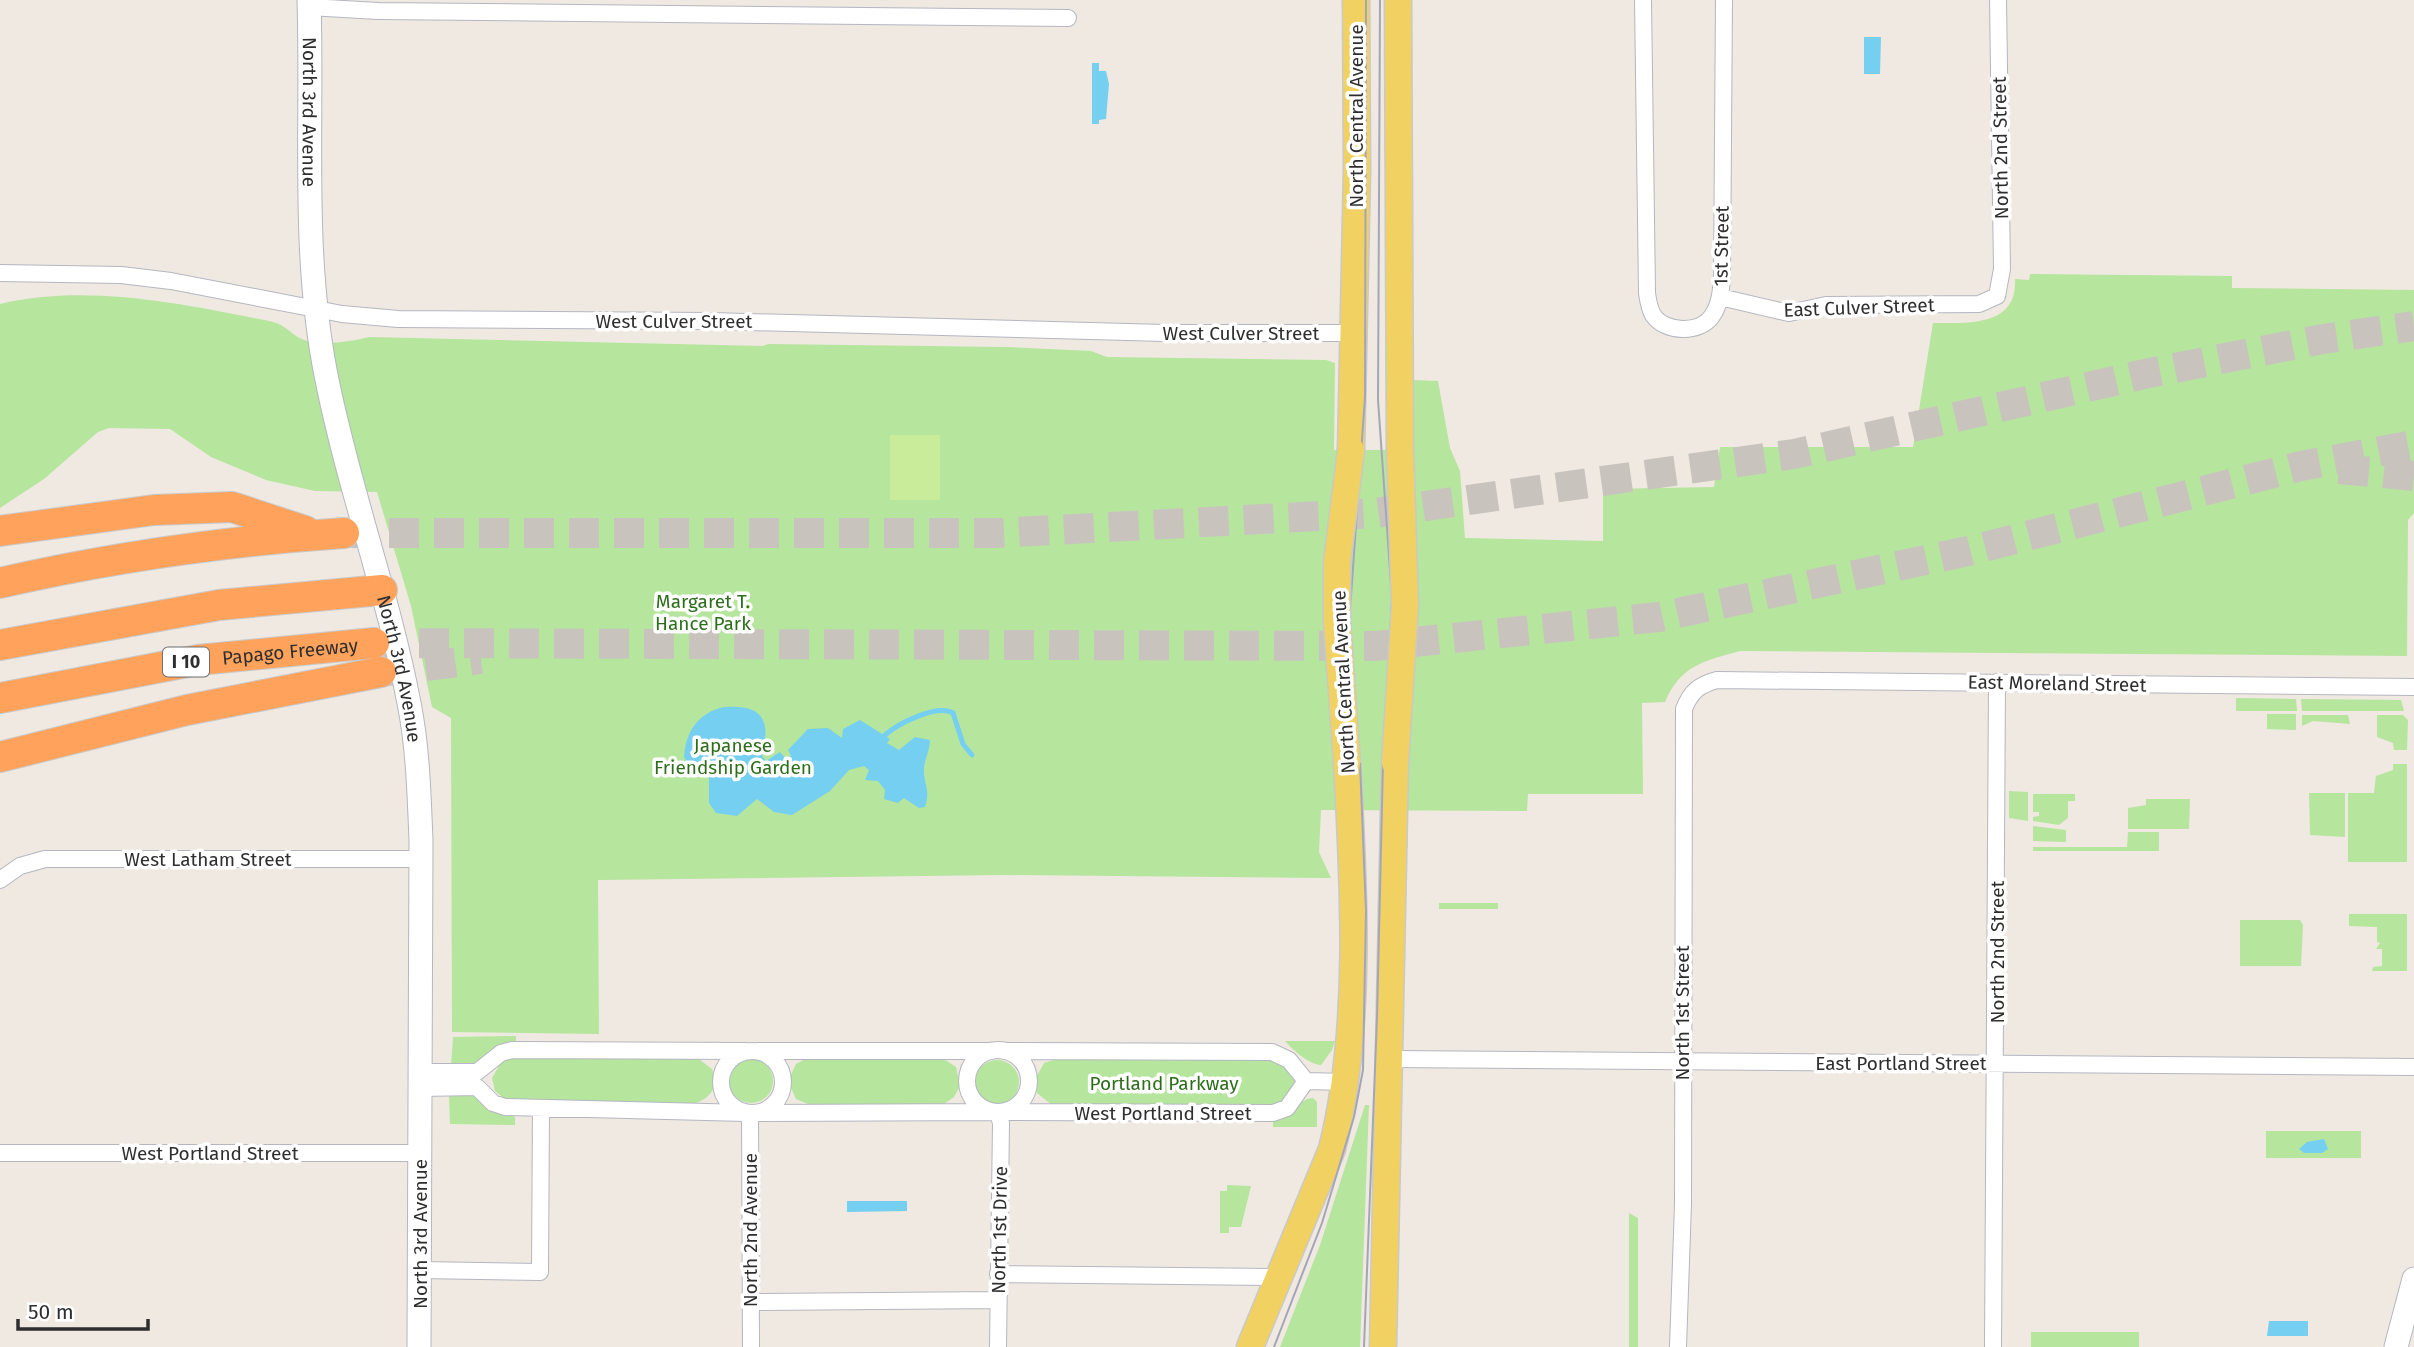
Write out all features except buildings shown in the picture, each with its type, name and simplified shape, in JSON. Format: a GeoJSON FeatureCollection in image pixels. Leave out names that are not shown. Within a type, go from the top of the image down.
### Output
{"type":"FeatureCollection","features":[{"type":"Feature","properties":{"kind":"highway"},"geometry":{"type":"LineString","coordinates":[[0,531],[83,518],[232,507],[330,534],[130,557],[0,583]]}},
{"type":"Feature","properties":{"kind":"highway"},"geometry":{"type":"LineString","coordinates":[[0,645],[219,605],[370,591]]}},
{"type":"Feature","properties":{"kind":"highway","name":"Papago Freeway"},"geometry":{"type":"LineString","coordinates":[[0,698],[198,660],[374,643]]}},
{"type":"Feature","properties":{"kind":"highway"},"geometry":{"type":"LineString","coordinates":[[0,757],[187,710],[381,672]]}},
{"type":"Feature","properties":{"kind":"main road","name":"North Central Avenue"},"geometry":{"type":"LineString","coordinates":[[1250,1347],[1332,1149],[1346,1082],[1351,1031],[1352,862],[1337,622],[1337,574],[1341,519],[1351,450],[1357,169],[1356,0]]}},
{"type":"Feature","properties":{"kind":"main road"},"geometry":{"type":"LineString","coordinates":[[1383,1347],[1395,763],[1405,606],[1400,448],[1398,0]]}},
{"type":"Feature","properties":{"kind":"street","name":"1st Street"},"geometry":{"type":"LineString","coordinates":[[1643,0],[1649,303],[1659,322],[1668,327],[1682,329],[1707,323],[1720,297],[1724,0]]}},
{"type":"Feature","properties":{"kind":"street","name":"North 2nd Street"},"geometry":{"type":"LineString","coordinates":[[1997,296],[2002,269],[1998,0]]}},
{"type":"Feature","properties":{"kind":"street"},"geometry":{"type":"LineString","coordinates":[[309,4],[378,11],[1069,18]]}},
{"type":"Feature","properties":{"kind":"street","name":"North 3rd Avenue"},"geometry":{"type":"LineString","coordinates":[[309,4],[307,131],[316,308],[327,380],[370,591],[411,715],[421,859],[419,1347]]}},
{"type":"Feature","properties":{"kind":"street","name":"West Culver Street"},"geometry":{"type":"LineString","coordinates":[[0,273],[121,275],[398,319],[748,322],[1165,333],[1352,334]]}},
{"type":"Feature","properties":{"kind":"street","name":"East Culver Street"},"geometry":{"type":"LineString","coordinates":[[1720,297],[1789,313],[1826,305],[1979,304],[1997,296]]}},
{"type":"Feature","properties":{"kind":"street","name":"East Moreland Street"},"geometry":{"type":"LineString","coordinates":[[1700,685],[1717,680],[2414,687]]}},
{"type":"Feature","properties":{"kind":"street","name":"North 2nd Street"},"geometry":{"type":"LineString","coordinates":[[1993,1347],[1997,682]]}},
{"type":"Feature","properties":{"kind":"street","name":"North 1st Street"},"geometry":{"type":"LineString","coordinates":[[1678,1347],[1682,1204],[1684,709],[1692,693],[1700,685]]}},
{"type":"Feature","properties":{"kind":"street","name":"West Latham Street"},"geometry":{"type":"LineString","coordinates":[[0,880],[20,866],[45,859],[421,859]]}},
{"type":"Feature","properties":{"kind":"street"},"geometry":{"type":"LineString","coordinates":[[420,1080],[477,1080],[501,1053],[512,1050],[998,1051],[1272,1052],[1289,1060],[1306,1081],[1346,1082]]}},
{"type":"Feature","properties":{"kind":"street"},"geometry":{"type":"LineString","coordinates":[[752,1051],[776,1062],[783,1082],[776,1102],[751,1113],[727,1102],[720,1082],[727,1062],[752,1051]]}},
{"type":"Feature","properties":{"kind":"street"},"geometry":{"type":"LineString","coordinates":[[998,1051],[1023,1062],[1030,1082],[1022,1102],[998,1112],[974,1101],[966,1081],[974,1061],[998,1051]]}},
{"type":"Feature","properties":{"kind":"street","name":"East Portland Street"},"geometry":{"type":"LineString","coordinates":[[1389,1059],[2414,1067]]}},
{"type":"Feature","properties":{"kind":"street","name":"West Portland Street"},"geometry":{"type":"LineString","coordinates":[[477,1080],[494,1102],[505,1107],[751,1113],[1273,1113],[1287,1108],[1306,1081]]}},
{"type":"Feature","properties":{"kind":"street"},"geometry":{"type":"LineString","coordinates":[[420,1270],[540,1272],[541,1109]]}},
{"type":"Feature","properties":{"kind":"street","name":"North 1st Drive"},"geometry":{"type":"LineString","coordinates":[[998,1112],[1001,1123],[998,1347]]}},
{"type":"Feature","properties":{"kind":"street","name":"North 2nd Avenue"},"geometry":{"type":"LineString","coordinates":[[751,1113],[751,1347]]}},
{"type":"Feature","properties":{"kind":"street","name":"West Portland Street"},"geometry":{"type":"LineString","coordinates":[[0,1153],[421,1153]]}},
{"type":"Feature","properties":{"kind":"street"},"geometry":{"type":"LineString","coordinates":[[998,1274],[1281,1277]]}},
{"type":"Feature","properties":{"kind":"street"},"geometry":{"type":"LineString","coordinates":[[2396,1347],[2414,1279]]}},
{"type":"Feature","properties":{"kind":"street"},"geometry":{"type":"LineString","coordinates":[[751,1303],[998,1300]]}},
{"type":"Feature","properties":{"kind":"green space","name":"Margaret T. Hance Park"},"geometry":{"type":"Polygon","coordinates":[[[2030,274],[2232,276],[2232,288],[2414,290],[2414,513],[2408,520],[2407,656],[1740,651],[1705,662],[1686,672],[1665,702],[1642,703],[1643,794],[1528,794],[1527,811],[1321,810],[1319,852],[1331,878],[1003,875],[598,880],[599,1034],[452,1032],[451,718],[432,707],[411,606],[377,492],[315,491],[266,480],[211,457],[170,429],[109,428],[98,432],[44,479],[0,508],[0,304],[67,295],[135,298],[203,308],[269,321],[281,325],[303,340],[322,343],[369,337],[763,346],[1007,347],[1091,351],[1107,357],[1326,360],[1335,363],[1334,450],[1413,450],[1412,380],[1438,381],[1450,448],[1460,471],[1465,538],[1603,541],[1603,489],[1714,487],[1720,447],[1913,447],[1933,323],[1974,322],[1999,314],[2008,306],[2014,295],[2015,279],[2029,280],[2030,274]]]}},
{"type":"Feature","properties":{"kind":"green space"},"geometry":{"type":"Polygon","coordinates":[[[890,435],[940,435],[940,500],[890,500],[890,435]]]}},
{"type":"Feature","properties":{"kind":"green space"},"geometry":{"type":"Polygon","coordinates":[[[2236,698],[2296,699],[2297,711],[2236,711],[2236,698]]]}},
{"type":"Feature","properties":{"kind":"green space"},"geometry":{"type":"Polygon","coordinates":[[[2301,699],[2401,700],[2404,711],[2302,711],[2301,699]]]}},
{"type":"Feature","properties":{"kind":"green space"},"geometry":{"type":"Polygon","coordinates":[[[2267,714],[2296,714],[2296,730],[2267,729],[2267,714]]]}},
{"type":"Feature","properties":{"kind":"green space"},"geometry":{"type":"Polygon","coordinates":[[[2302,715],[2348,715],[2350,724],[2313,721],[2302,726],[2302,715]]]}},
{"type":"Feature","properties":{"kind":"green space"},"geometry":{"type":"Polygon","coordinates":[[[2377,715],[2403,715],[2408,720],[2407,750],[2394,750],[2393,743],[2377,737],[2377,715]]]}},
{"type":"Feature","properties":{"kind":"green space"},"geometry":{"type":"Polygon","coordinates":[[[2393,764],[2407,764],[2407,862],[2348,862],[2348,793],[2374,793],[2376,776],[2393,770],[2393,764]]]}},
{"type":"Feature","properties":{"kind":"green space"},"geometry":{"type":"Polygon","coordinates":[[[2009,791],[2028,792],[2028,821],[2009,818],[2009,791]]]}},
{"type":"Feature","properties":{"kind":"green space"},"geometry":{"type":"Polygon","coordinates":[[[2309,793],[2345,793],[2345,837],[2310,835],[2309,793]]]}},
{"type":"Feature","properties":{"kind":"green space"},"geometry":{"type":"Polygon","coordinates":[[[2033,794],[2075,794],[2075,801],[2068,801],[2068,818],[2059,825],[2033,821],[2033,817],[2039,816],[2039,812],[2033,812],[2033,794]]]}},
{"type":"Feature","properties":{"kind":"green space"},"geometry":{"type":"Polygon","coordinates":[[[2146,799],[2190,799],[2189,829],[2128,829],[2128,808],[2146,805],[2146,799]]]}},
{"type":"Feature","properties":{"kind":"green space"},"geometry":{"type":"Polygon","coordinates":[[[2033,826],[2066,830],[2066,842],[2033,841],[2033,826]]]}},
{"type":"Feature","properties":{"kind":"green space"},"geometry":{"type":"Polygon","coordinates":[[[2128,832],[2159,832],[2159,851],[2033,851],[2033,847],[2127,847],[2128,832]]]}},
{"type":"Feature","properties":{"kind":"green space"},"geometry":{"type":"Polygon","coordinates":[[[1439,903],[1498,903],[1498,909],[1439,909],[1439,903]]]}},
{"type":"Feature","properties":{"kind":"green space"},"geometry":{"type":"Polygon","coordinates":[[[2349,914],[2407,914],[2407,971],[2372,971],[2373,967],[2382,966],[2382,949],[2376,949],[2380,943],[2377,942],[2377,927],[2349,926],[2349,914]]]}},
{"type":"Feature","properties":{"kind":"green space"},"geometry":{"type":"Polygon","coordinates":[[[2240,920],[2300,920],[2303,925],[2301,966],[2240,966],[2240,920]]]}},
{"type":"Feature","properties":{"kind":"green space"},"geometry":{"type":"Polygon","coordinates":[[[516,1036],[516,1042],[498,1047],[472,1065],[451,1067],[453,1037],[516,1036]]]}},
{"type":"Feature","properties":{"kind":"green space","name":"Portland Parkway"},"geometry":{"type":"Polygon","coordinates":[[[1285,1041],[1335,1041],[1321,1065],[1306,1059],[1285,1041]]]}},
{"type":"Feature","properties":{"kind":"green space"},"geometry":{"type":"Polygon","coordinates":[[[696,1057],[712,1069],[714,1085],[707,1097],[696,1103],[510,1103],[495,1091],[492,1078],[503,1059],[696,1057]]]}},
{"type":"Feature","properties":{"kind":"green space"},"geometry":{"type":"Polygon","coordinates":[[[807,1058],[944,1059],[956,1067],[960,1086],[954,1097],[944,1104],[808,1104],[796,1099],[788,1081],[796,1064],[807,1058]]]}},
{"type":"Feature","properties":{"kind":"green space"},"geometry":{"type":"Polygon","coordinates":[[[751,1059],[760,1060],[767,1065],[772,1072],[772,1090],[767,1097],[760,1102],[751,1103],[742,1102],[735,1097],[730,1090],[729,1081],[730,1072],[735,1065],[742,1060],[751,1059]]]}},
{"type":"Feature","properties":{"kind":"green space","name":"Portland Parkway"},"geometry":{"type":"Polygon","coordinates":[[[1057,1059],[1273,1059],[1291,1068],[1295,1080],[1289,1093],[1277,1107],[1052,1105],[1037,1093],[1034,1081],[1044,1063],[1057,1059]]]}},
{"type":"Feature","properties":{"kind":"green space"},"geometry":{"type":"Polygon","coordinates":[[[997,1060],[1006,1061],[1013,1066],[1018,1073],[1018,1091],[1013,1098],[1006,1103],[997,1104],[988,1103],[981,1098],[976,1091],[975,1082],[976,1073],[981,1066],[988,1061],[997,1060]]]}},
{"type":"Feature","properties":{"kind":"green space"},"geometry":{"type":"Polygon","coordinates":[[[449,1092],[477,1094],[515,1117],[515,1125],[450,1124],[449,1092]]]}},
{"type":"Feature","properties":{"kind":"green space","name":"Portland Parkway"},"geometry":{"type":"Polygon","coordinates":[[[1313,1098],[1317,1102],[1317,1127],[1273,1127],[1273,1121],[1284,1116],[1302,1101],[1313,1098]]]}},
{"type":"Feature","properties":{"kind":"green space"},"geometry":{"type":"Polygon","coordinates":[[[1365,1105],[1369,1105],[1360,1347],[1280,1347],[1320,1245],[1365,1105]]]}},
{"type":"Feature","properties":{"kind":"green space"},"geometry":{"type":"Polygon","coordinates":[[[2266,1131],[2361,1131],[2361,1158],[2266,1158],[2266,1131]]]}},
{"type":"Feature","properties":{"kind":"green space"},"geometry":{"type":"Polygon","coordinates":[[[1227,1185],[1251,1186],[1241,1227],[1229,1227],[1229,1233],[1220,1233],[1220,1191],[1227,1191],[1227,1185]]]}},
{"type":"Feature","properties":{"kind":"green space"},"geometry":{"type":"Polygon","coordinates":[[[1629,1213],[1638,1218],[1638,1347],[1629,1347],[1629,1213]]]}},
{"type":"Feature","properties":{"kind":"green space"},"geometry":{"type":"Polygon","coordinates":[[[2031,1332],[2139,1332],[2139,1347],[2031,1347],[2031,1332]]]}},
{"type":"Feature","properties":{"kind":"water"},"geometry":{"type":"Polygon","coordinates":[[[1864,37],[1881,37],[1880,74],[1864,74],[1864,37]]]}},
{"type":"Feature","properties":{"kind":"water"},"geometry":{"type":"Polygon","coordinates":[[[1092,63],[1099,63],[1099,71],[1106,71],[1109,84],[1106,119],[1099,120],[1099,124],[1092,124],[1092,63]]]}},
{"type":"Feature","properties":{"kind":"water"},"geometry":{"type":"Polygon","coordinates":[[[724,707],[748,708],[761,717],[765,733],[762,756],[766,761],[780,752],[785,758],[791,756],[788,750],[808,729],[828,728],[842,738],[843,729],[860,720],[890,739],[887,743],[899,750],[915,737],[930,740],[924,768],[927,796],[925,807],[919,808],[904,798],[898,803],[884,799],[885,790],[878,781],[865,780],[869,770],[864,766],[849,770],[830,791],[792,815],[774,812],[757,799],[737,816],[716,813],[709,803],[709,775],[702,772],[694,776],[684,757],[687,739],[695,724],[707,714],[724,707]]]}},
{"type":"Feature","properties":{"kind":"water"},"geometry":{"type":"Polygon","coordinates":[[[2324,1139],[2328,1149],[2322,1153],[2304,1153],[2299,1149],[2307,1142],[2324,1139]]]}},
{"type":"Feature","properties":{"kind":"water"},"geometry":{"type":"Polygon","coordinates":[[[847,1201],[907,1201],[907,1211],[847,1212],[847,1201]]]}},
{"type":"Feature","properties":{"kind":"water"},"geometry":{"type":"Polygon","coordinates":[[[2269,1321],[2308,1321],[2308,1336],[2267,1336],[2269,1321]]]}},
{"type":"Feature","properties":{"kind":"waterway"},"geometry":{"type":"LineString","coordinates":[[885,735],[918,716],[946,711],[953,713],[963,744],[972,755]]}},
{"type":"Feature","properties":{"kind":"tunnel"},"geometry":{"type":"LineString","coordinates":[[344,533],[997,533],[1376,513],[1794,454],[2149,373],[2323,339],[2414,326]]}},
{"type":"Feature","properties":{"kind":"tunnel"},"geometry":{"type":"LineString","coordinates":[[374,643],[1375,646],[1659,617],[1968,551],[2301,466],[2414,445]]}},
{"type":"Feature","properties":{"kind":"tunnel"},"geometry":{"type":"LineString","coordinates":[[2339,469],[2414,476]]}},
{"type":"Feature","properties":{"kind":"tunnel"},"geometry":{"type":"LineString","coordinates":[[381,672],[481,659]]}},
{"type":"Feature","properties":{"kind":"tram line"},"geometry":{"type":"LineString","coordinates":[[1274,1347],[1322,1223],[1354,1117],[1363,1070],[1366,911],[1360,763],[1349,625],[1365,397],[1366,0]]}},
{"type":"Feature","properties":{"kind":"tram line"},"geometry":{"type":"LineString","coordinates":[[1364,1347],[1377,1018],[1383,763],[1392,599],[1378,400],[1380,0]]}},
{"type":"Feature","properties":{"kind":"park label","name":"Japanese Friendship Garden"},"geometry":{"type":"Point","coordinates":[733,756]}}]}
